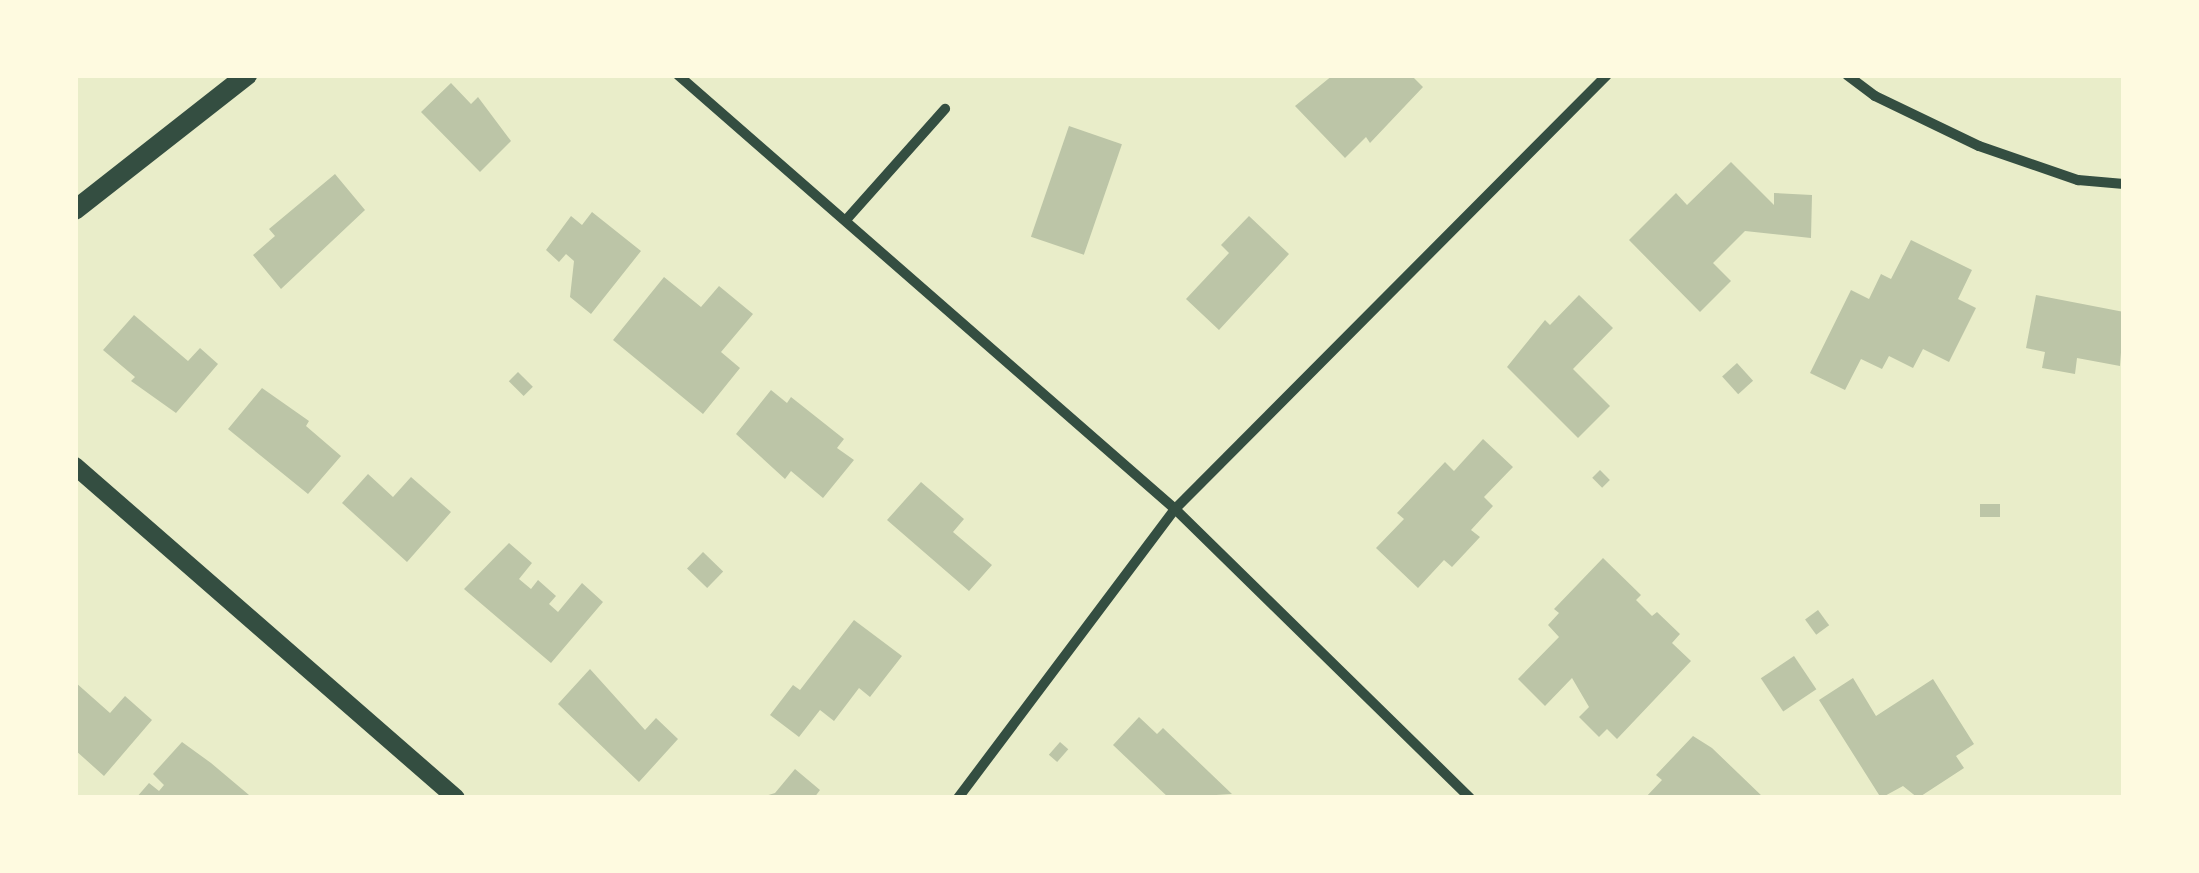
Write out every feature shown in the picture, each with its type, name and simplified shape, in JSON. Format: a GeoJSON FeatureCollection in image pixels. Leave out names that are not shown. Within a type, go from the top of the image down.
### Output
{"type":"FeatureCollection","features":[{"type":"Feature","properties":{"kind":"main road"},"geometry":{"type":"LineString","coordinates":[[75,210],[248,75]]}},
{"type":"Feature","properties":{"kind":"street"},"geometry":{"type":"LineString","coordinates":[[678,75],[1174,508],[1470,798]]}},
{"type":"Feature","properties":{"kind":"street"},"geometry":{"type":"LineString","coordinates":[[958,798],[1174,508],[1607,75]]}},
{"type":"Feature","properties":{"kind":"street"},"geometry":{"type":"LineString","coordinates":[[1847,75],[1875,96],[1979,146],[2078,180],[2124,184]]}},
{"type":"Feature","properties":{"kind":"street"},"geometry":{"type":"LineString","coordinates":[[846,220],[945,109]]}},
{"type":"Feature","properties":{"kind":"street"},"geometry":{"type":"LineString","coordinates":[[75,466],[456,798]]}},
{"type":"Feature","properties":{"kind":"building"},"geometry":{"type":"Polygon","coordinates":[[[1333,75],[1411,75],[1423,87],[1370,143],[1366,137],[1345,158],[1295,106],[1333,75]]]}},
{"type":"Feature","properties":{"kind":"building"},"geometry":{"type":"Polygon","coordinates":[[[451,83],[471,104],[478,97],[511,141],[480,172],[421,112],[451,83]]]}},
{"type":"Feature","properties":{"kind":"building"},"geometry":{"type":"Polygon","coordinates":[[[1069,126],[1122,144],[1084,255],[1031,237],[1069,126]]]}},
{"type":"Feature","properties":{"kind":"building"},"geometry":{"type":"Polygon","coordinates":[[[1731,162],[1774,205],[1774,193],[1812,195],[1811,238],[1745,231],[1713,263],[1731,281],[1700,312],[1629,240],[1676,193],[1687,205],[1731,162]]]}},
{"type":"Feature","properties":{"kind":"building"},"geometry":{"type":"Polygon","coordinates":[[[335,174],[365,210],[281,289],[253,255],[275,236],[269,229],[335,174]]]}},
{"type":"Feature","properties":{"kind":"building"},"geometry":{"type":"Polygon","coordinates":[[[592,212],[641,251],[591,314],[570,297],[574,261],[566,254],[559,262],[546,250],[571,216],[582,225],[592,212]]]}},
{"type":"Feature","properties":{"kind":"building"},"geometry":{"type":"Polygon","coordinates":[[[1249,216],[1289,254],[1219,330],[1186,299],[1229,253],[1221,245],[1249,216]]]}},
{"type":"Feature","properties":{"kind":"building"},"geometry":{"type":"Polygon","coordinates":[[[1911,240],[1972,270],[1958,299],[1976,308],[1949,362],[1923,349],[1913,368],[1889,356],[1882,369],[1861,359],[1845,390],[1810,373],[1851,290],[1869,299],[1881,274],[1891,279],[1911,240]]]}},
{"type":"Feature","properties":{"kind":"building"},"geometry":{"type":"Polygon","coordinates":[[[664,277],[701,307],[719,286],[753,314],[721,352],[740,368],[703,414],[613,340],[664,277]]]}},
{"type":"Feature","properties":{"kind":"building"},"geometry":{"type":"Polygon","coordinates":[[[1579,295],[1613,328],[1573,369],[1610,406],[1578,438],[1507,367],[1545,320],[1550,325],[1579,295]]]}},
{"type":"Feature","properties":{"kind":"building"},"geometry":{"type":"Polygon","coordinates":[[[2036,295],[2124,312],[2120,366],[2077,358],[2075,374],[2042,368],[2045,352],[2026,348],[2036,295]]]}},
{"type":"Feature","properties":{"kind":"building"},"geometry":{"type":"Polygon","coordinates":[[[134,315],[188,361],[200,348],[218,364],[176,413],[131,381],[135,377],[103,350],[134,315]]]}},
{"type":"Feature","properties":{"kind":"building"},"geometry":{"type":"Polygon","coordinates":[[[1737,363],[1753,381],[1738,394],[1722,376],[1737,363]]]}},
{"type":"Feature","properties":{"kind":"building"},"geometry":{"type":"Polygon","coordinates":[[[518,372],[533,387],[524,396],[509,381],[518,372]]]}},
{"type":"Feature","properties":{"kind":"building"},"geometry":{"type":"Polygon","coordinates":[[[262,388],[309,421],[306,426],[341,456],[308,494],[228,429],[262,388]]]}},
{"type":"Feature","properties":{"kind":"building"},"geometry":{"type":"Polygon","coordinates":[[[771,390],[787,403],[791,397],[844,439],[837,448],[854,460],[823,498],[791,471],[785,479],[736,434],[771,390]]]}},
{"type":"Feature","properties":{"kind":"building"},"geometry":{"type":"Polygon","coordinates":[[[1483,439],[1513,467],[1484,497],[1493,506],[1471,530],[1480,537],[1452,567],[1444,560],[1418,588],[1376,548],[1404,519],[1397,513],[1445,462],[1454,471],[1483,439]]]}},
{"type":"Feature","properties":{"kind":"building"},"geometry":{"type":"Polygon","coordinates":[[[1600,470],[1610,480],[1602,488],[1592,478],[1600,470]]]}},
{"type":"Feature","properties":{"kind":"building"},"geometry":{"type":"Polygon","coordinates":[[[368,474],[393,497],[411,477],[451,512],[407,562],[342,503],[368,474]]]}},
{"type":"Feature","properties":{"kind":"building"},"geometry":{"type":"Polygon","coordinates":[[[921,482],[964,519],[953,532],[992,565],[969,591],[887,520],[921,482]]]}},
{"type":"Feature","properties":{"kind":"building"},"geometry":{"type":"Polygon","coordinates":[[[1980,504],[2000,504],[2000,517],[1980,517],[1980,504]]]}},
{"type":"Feature","properties":{"kind":"building"},"geometry":{"type":"Polygon","coordinates":[[[509,543],[532,563],[519,579],[531,589],[538,580],[556,596],[549,604],[558,612],[582,583],[603,602],[551,663],[464,589],[509,543]]]}},
{"type":"Feature","properties":{"kind":"building"},"geometry":{"type":"Polygon","coordinates":[[[703,552],[723,571],[707,588],[687,569],[703,552]]]}},
{"type":"Feature","properties":{"kind":"building"},"geometry":{"type":"Polygon","coordinates":[[[1603,558],[1641,595],[1636,600],[1652,616],[1657,612],[1680,634],[1672,643],[1691,661],[1617,739],[1607,729],[1599,737],[1579,717],[1589,707],[1572,678],[1545,706],[1518,679],[1559,637],[1548,625],[1559,613],[1554,609],[1603,558]]]}},
{"type":"Feature","properties":{"kind":"building"},"geometry":{"type":"Polygon","coordinates":[[[1818,610],[1829,625],[1816,635],[1805,619],[1818,610]]]}},
{"type":"Feature","properties":{"kind":"building"},"geometry":{"type":"Polygon","coordinates":[[[854,620],[902,656],[870,697],[859,688],[834,721],[820,710],[799,737],[770,715],[793,685],[800,690],[854,620]]]}},
{"type":"Feature","properties":{"kind":"building"},"geometry":{"type":"Polygon","coordinates":[[[1794,656],[1816,689],[1783,712],[1761,678],[1794,656]]]}},
{"type":"Feature","properties":{"kind":"building"},"geometry":{"type":"Polygon","coordinates":[[[590,669],[645,730],[656,718],[678,739],[639,782],[558,704],[590,669]]]}},
{"type":"Feature","properties":{"kind":"building"},"geometry":{"type":"Polygon","coordinates":[[[1853,678],[1876,716],[1933,679],[1974,744],[1956,756],[1964,768],[1918,798],[1903,786],[1881,798],[1819,700],[1853,678]]]}},
{"type":"Feature","properties":{"kind":"building"},"geometry":{"type":"Polygon","coordinates":[[[75,682],[110,713],[125,696],[152,720],[104,776],[75,750],[75,682]]]}},
{"type":"Feature","properties":{"kind":"building"},"geometry":{"type":"Polygon","coordinates":[[[1139,717],[1157,734],[1163,728],[1232,794],[1169,798],[1113,745],[1139,717]]]}},
{"type":"Feature","properties":{"kind":"building"},"geometry":{"type":"Polygon","coordinates":[[[1693,736],[1712,748],[1764,798],[1645,798],[1662,780],[1656,775],[1693,736]]]}},
{"type":"Feature","properties":{"kind":"building"},"geometry":{"type":"Polygon","coordinates":[[[182,742],[249,795],[136,798],[149,783],[159,791],[164,785],[153,774],[182,742]]]}},
{"type":"Feature","properties":{"kind":"building"},"geometry":{"type":"Polygon","coordinates":[[[1060,742],[1068,749],[1057,762],[1049,755],[1060,742]]]}},
{"type":"Feature","properties":{"kind":"building"},"geometry":{"type":"Polygon","coordinates":[[[795,769],[820,790],[814,798],[759,798],[775,793],[795,769]]]}}]}
